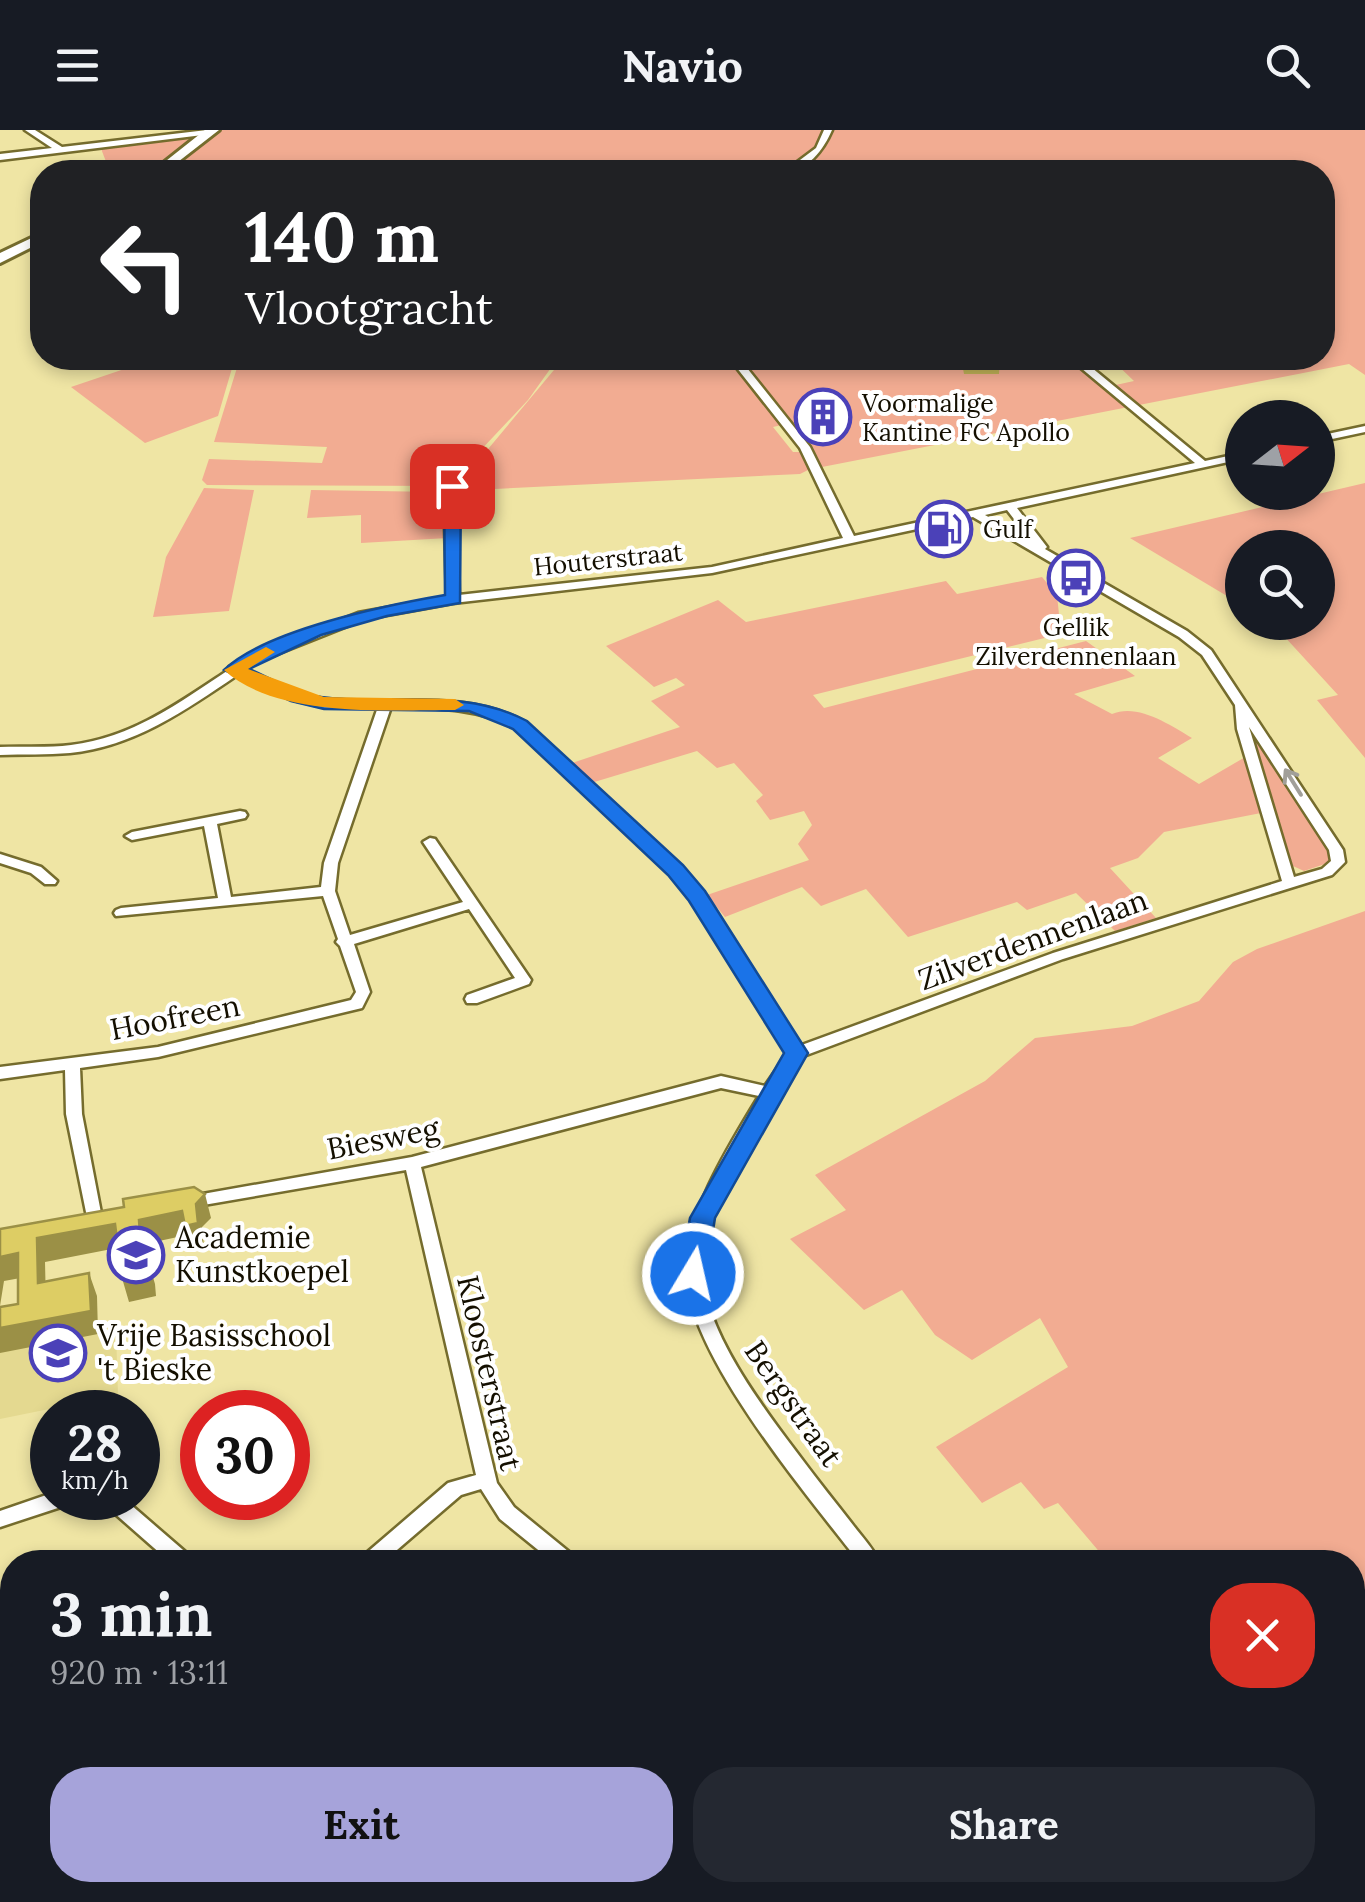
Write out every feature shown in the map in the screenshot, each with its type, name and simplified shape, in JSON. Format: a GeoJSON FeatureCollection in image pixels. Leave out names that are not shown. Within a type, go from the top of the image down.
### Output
{"type":"FeatureCollection","features":[{"type":"Feature","properties":{"kind":"street"},"geometry":{"type":"LineString","coordinates":[[29,130],[61,150]]}},
{"type":"Feature","properties":{"kind":"street"},"geometry":{"type":"LineString","coordinates":[[805,160],[820,150],[828,130]]}},
{"type":"Feature","properties":{"kind":"street"},"geometry":{"type":"LineString","coordinates":[[0,157],[212,131]]}},
{"type":"Feature","properties":{"kind":"street"},"geometry":{"type":"LineString","coordinates":[[174,160],[212,131]]}},
{"type":"Feature","properties":{"kind":"street"},"geometry":{"type":"LineString","coordinates":[[0,260],[30,243]]}},
{"type":"Feature","properties":{"kind":"street"},"geometry":{"type":"LineString","coordinates":[[744,370],[805,447],[850,540]]}},
{"type":"Feature","properties":{"kind":"street"},"geometry":{"type":"LineString","coordinates":[[1089,370],[1203,464]]}},
{"type":"Feature","properties":{"kind":"street"},"geometry":{"type":"LineString","coordinates":[[1335,435],[1365,428]]}},
{"type":"Feature","properties":{"kind":"street","name":"Houterstraat"},"geometry":{"type":"LineString","coordinates":[[0,752],[73,748],[124,736],[169,716],[234,670],[315,631],[392,609],[681,575],[1225,459]]}},
{"type":"Feature","properties":{"kind":"street"},"geometry":{"type":"LineString","coordinates":[[454,599],[450,490],[456,483]]}},
{"type":"Feature","properties":{"kind":"street","name":"Zilverdennenlaan"},"geometry":{"type":"LineString","coordinates":[[1010,506],[1046,554]]}},
{"type":"Feature","properties":{"kind":"street","name":"Zilverdennenlaan"},"geometry":{"type":"LineString","coordinates":[[796,1053],[1058,956],[1327,872],[1338,862],[1336,850],[1270,746],[1240,707],[1220,669],[1183,634],[974,514]]}},
{"type":"Feature","properties":{"kind":"street"},"geometry":{"type":"LineString","coordinates":[[234,670],[298,697],[353,706],[470,706],[520,725],[686,883],[796,1053]]}},
{"type":"Feature","properties":{"kind":"street"},"geometry":{"type":"LineString","coordinates":[[385,706],[332,863],[328,891],[343,942],[471,904]]}},
{"type":"Feature","properties":{"kind":"street","name":"Zilverdennenlaan"},"geometry":{"type":"LineString","coordinates":[[1240,707],[1242,729],[1289,883]]}},
{"type":"Feature","properties":{"kind":"street"},"geometry":{"type":"LineString","coordinates":[[132,836],[240,816]]}},
{"type":"Feature","properties":{"kind":"street"},"geometry":{"type":"LineString","coordinates":[[210,821],[225,900]]}},
{"type":"Feature","properties":{"kind":"street"},"geometry":{"type":"LineString","coordinates":[[430,842],[524,980],[472,999]]}},
{"type":"Feature","properties":{"kind":"street"},"geometry":{"type":"LineString","coordinates":[[0,858],[36,870],[50,881]]}},
{"type":"Feature","properties":{"kind":"street"},"geometry":{"type":"LineString","coordinates":[[121,912],[328,891]]}},
{"type":"Feature","properties":{"kind":"street","name":"Hoofreen"},"geometry":{"type":"LineString","coordinates":[[0,1073],[209,1042],[357,1004],[363,992],[343,942]]}},
{"type":"Feature","properties":{"kind":"street","name":"Bergstraat"},"geometry":{"type":"LineString","coordinates":[[796,1053],[770,1092],[702,1218],[693,1274],[708,1333],[862,1550]]}},
{"type":"Feature","properties":{"kind":"street"},"geometry":{"type":"LineString","coordinates":[[72,1064],[74,1114],[104,1216],[76,1222]]}},
{"type":"Feature","properties":{"kind":"street","name":"Biesweg"},"geometry":{"type":"LineString","coordinates":[[166,1206],[412,1163],[721,1082],[770,1092]]}},
{"type":"Feature","properties":{"kind":"street","name":"Kloosterstraat"},"geometry":{"type":"LineString","coordinates":[[412,1163],[478,1444],[482,1481],[503,1510],[552,1550]]}},
{"type":"Feature","properties":{"kind":"street"},"geometry":{"type":"LineString","coordinates":[[384,1550],[454,1489],[482,1481]]}},
{"type":"Feature","properties":{"kind":"street"},"geometry":{"type":"LineString","coordinates":[[0,1519],[30,1509]]}},
{"type":"Feature","properties":{"kind":"street"},"geometry":{"type":"LineString","coordinates":[[135,1520],[169,1550]]}},
{"type":"Feature","properties":{"kind":"shaded area"},"geometry":{"type":"Polygon","coordinates":[[[218,130],[1365,130],[1365,375],[1349,364],[1335,367],[1335,160],[105,160],[100,146],[218,130]]]}},
{"type":"Feature","properties":{"kind":"shaded area"},"geometry":{"type":"Polygon","coordinates":[[[121,370],[231,370],[218,416],[145,443],[71,387],[121,370]]]}},
{"type":"Feature","properties":{"kind":"shaded area"},"geometry":{"type":"Polygon","coordinates":[[[236,370],[549,370],[528,400],[447,486],[207,485],[202,480],[209,459],[322,463],[327,447],[214,442],[236,370]]]}},
{"type":"Feature","properties":{"kind":"shaded area"},"geometry":{"type":"Polygon","coordinates":[[[554,370],[1093,370],[1111,386],[1134,381],[1123,370],[1318,370],[822,467],[790,423],[773,427],[793,452],[803,452],[812,468],[800,474],[453,491],[554,370]]]}},
{"type":"Feature","properties":{"kind":"shaded area"},"geometry":{"type":"Polygon","coordinates":[[[1365,483],[1365,758],[1317,700],[1338,695],[1288,640],[1335,640],[1335,530],[1225,530],[1225,595],[1130,538],[1250,510],[1335,510],[1335,490],[1365,483]]]}},
{"type":"Feature","properties":{"kind":"shaded area"},"geometry":{"type":"Polygon","coordinates":[[[204,488],[254,490],[229,611],[153,617],[166,557],[204,488]]]}},
{"type":"Feature","properties":{"kind":"shaded area"},"geometry":{"type":"Polygon","coordinates":[[[311,490],[440,492],[445,495],[448,538],[361,543],[361,515],[307,518],[311,490]]]}},
{"type":"Feature","properties":{"kind":"shaded area"},"geometry":{"type":"Polygon","coordinates":[[[1042,577],[1057,595],[1061,634],[813,695],[824,708],[1086,641],[1135,676],[1074,694],[1112,714],[1132,711],[1154,717],[1192,738],[1158,758],[1199,784],[1247,756],[1261,813],[1164,832],[1138,858],[1110,868],[1156,918],[1115,931],[1076,893],[1027,910],[1017,902],[908,937],[866,889],[821,906],[802,887],[725,917],[707,895],[809,860],[798,844],[812,825],[804,811],[770,820],[756,801],[763,795],[734,763],[717,768],[697,751],[591,783],[572,763],[680,727],[651,701],[685,685],[676,678],[654,687],[606,646],[718,600],[746,622],[946,581],[957,594],[1042,577]]]}},
{"type":"Feature","properties":{"kind":"shaded area"},"geometry":{"type":"Polygon","coordinates":[[[1256,735],[1327,846],[1332,857],[1328,863],[1304,871],[1293,866],[1252,736],[1256,735]]]}},
{"type":"Feature","properties":{"kind":"shaded area"},"geometry":{"type":"Polygon","coordinates":[[[1365,911],[1365,1550],[1098,1550],[1058,1503],[1044,1509],[1021,1482],[982,1503],[936,1447],[1068,1367],[1040,1318],[972,1360],[935,1335],[902,1290],[864,1310],[790,1239],[846,1210],[815,1175],[985,1081],[1035,1038],[1132,1026],[1199,1001],[1233,962],[1257,949],[1365,911]]]}},
{"type":"Feature","properties":{"kind":"shaded area","name":"Vrije Basisschool 't Bieske"},"geometry":{"type":"Polygon","coordinates":[[[97,1314],[98,1334],[116,1331],[118,1390],[30,1390],[30,1413],[0,1419],[0,1332],[97,1314]]]}},
{"type":"Feature","properties":{"kind":"building"},"geometry":{"type":"Polygon","coordinates":[[[809,396],[829,398],[837,411],[821,417],[809,396]]]}},
{"type":"Feature","properties":{"kind":"building"},"geometry":{"type":"Polygon","coordinates":[[[194,1187],[205,1194],[196,1204],[198,1223],[185,1226],[182,1211],[139,1220],[142,1261],[148,1260],[149,1273],[122,1278],[115,1224],[37,1238],[38,1283],[89,1273],[91,1311],[0,1328],[0,1307],[18,1304],[18,1253],[0,1257],[0,1229],[124,1207],[123,1199],[194,1187]]]}},
{"type":"Feature","properties":{"kind":"slow traffic"},"geometry":{"type":"LineString","coordinates":[[266,652],[234,670],[272,688],[324,703],[455,705]]}},
{"type":"Feature","properties":{"kind":"place","name":"Voormalige Kantine FC Apollo"},"geometry":{"type":"Point","coordinates":[823,417]}},
{"type":"Feature","properties":{"kind":"place","name":"Gulf"},"geometry":{"type":"Point","coordinates":[944,529]}},
{"type":"Feature","properties":{"kind":"place","name":"Gellik Zilverdennenlaan"},"geometry":{"type":"Point","coordinates":[1076,578]}},
{"type":"Feature","properties":{"kind":"place","name":"Academie Kunstkoepel"},"geometry":{"type":"Point","coordinates":[136,1255]}},
{"type":"Feature","properties":{"kind":"place","name":"Vrije Basisschool 't Bieske"},"geometry":{"type":"Point","coordinates":[58,1353]}},
{"type":"Feature","properties":{"kind":"route"},"geometry":{"type":"LineString","coordinates":[[452,486],[454,599],[385,610],[315,631],[234,670],[272,688],[324,703],[446,704],[500,714],[520,725],[675,870],[697,896],[796,1053],[770,1092],[702,1218],[693,1274]]}}]}
